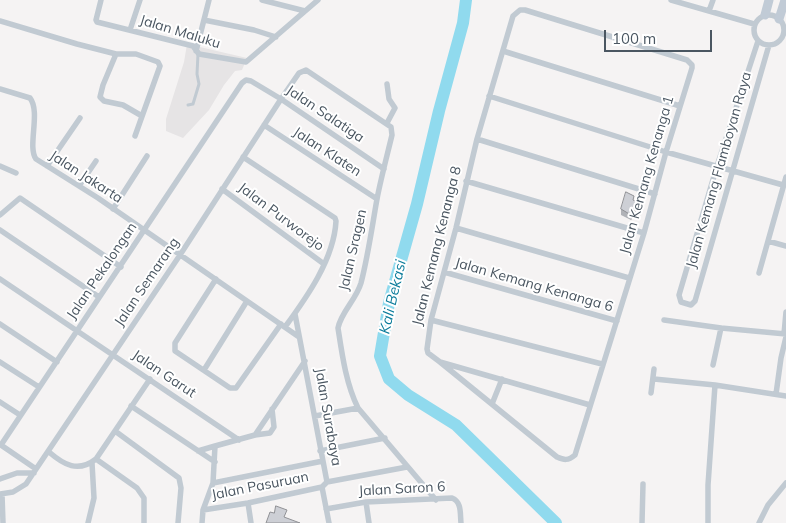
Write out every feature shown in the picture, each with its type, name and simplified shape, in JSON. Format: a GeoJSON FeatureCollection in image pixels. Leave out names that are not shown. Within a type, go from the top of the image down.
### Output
{"type":"FeatureCollection","features":[{"type":"Feature","properties":{"kind":"street","name":"Jalan Maluku"},"geometry":{"type":"LineString","coordinates":[[100,0],[97,22],[193,46],[199,54],[244,62],[249,61],[276,37]]}},
{"type":"Feature","properties":{"kind":"street"},"geometry":{"type":"LineString","coordinates":[[130,30],[140,0]]}},
{"type":"Feature","properties":{"kind":"street"},"geometry":{"type":"LineString","coordinates":[[196,51],[209,0]]}},
{"type":"Feature","properties":{"kind":"street"},"geometry":{"type":"LineString","coordinates":[[262,0],[305,11]]}},
{"type":"Feature","properties":{"kind":"street"},"geometry":{"type":"LineString","coordinates":[[204,20],[254,30],[276,37],[318,0]]}},
{"type":"Feature","properties":{"kind":"street"},"geometry":{"type":"LineString","coordinates":[[671,0],[754,24]]}},
{"type":"Feature","properties":{"kind":"street"},"geometry":{"type":"LineString","coordinates":[[709,11],[712,0]]}},
{"type":"Feature","properties":{"kind":"street"},"geometry":{"type":"LineString","coordinates":[[766,15],[769,0]]}},
{"type":"Feature","properties":{"kind":"street"},"geometry":{"type":"LineString","coordinates":[[780,20],[770,15],[757,20],[754,24],[754,34],[758,41],[769,45],[775,44],[783,36],[784,30],[780,20],[785,0]]}},
{"type":"Feature","properties":{"kind":"street","name":"Jalan Kemang Kenanga 1"},"geometry":{"type":"LineString","coordinates":[[492,404],[556,457],[564,460],[570,459],[575,455],[644,233],[666,152],[692,68],[688,60],[525,10],[520,10],[514,16]]}},
{"type":"Feature","properties":{"kind":"street","name":"Jalan Kemang Kenanga 8"},"geometry":{"type":"LineString","coordinates":[[440,362],[428,353],[427,349],[431,320],[456,228],[477,139],[514,16]]}},
{"type":"Feature","properties":{"kind":"street"},"geometry":{"type":"LineString","coordinates":[[0,20],[116,54],[136,54],[160,64],[135,136]]}},
{"type":"Feature","properties":{"kind":"street","name":"Jalan Kemang Flamboyan Raya"},"geometry":{"type":"LineString","coordinates":[[758,41],[717,166],[679,295],[681,302],[691,305],[695,301],[769,45]]}},
{"type":"Feature","properties":{"kind":"street"},"geometry":{"type":"LineString","coordinates":[[503,51],[680,106]]}},
{"type":"Feature","properties":{"kind":"street"},"geometry":{"type":"LineString","coordinates":[[116,54],[100,97],[104,101],[123,105],[142,116]]}},
{"type":"Feature","properties":{"kind":"street","name":"Jalan Semarang"},"geometry":{"type":"LineString","coordinates":[[1,494],[13,492],[26,484],[49,452],[299,73],[303,70],[308,70],[387,123]]}},
{"type":"Feature","properties":{"kind":"street","name":"Jalan Pekalongan"},"geometry":{"type":"LineString","coordinates":[[35,471],[1,445],[121,267],[176,179],[238,87],[244,81],[251,81]]}},
{"type":"Feature","properties":{"kind":"street","name":"Jalan Salatiga"},"geometry":{"type":"LineString","coordinates":[[251,81],[281,99],[384,169]]}},
{"type":"Feature","properties":{"kind":"street","name":"Jalan Sragen"},"geometry":{"type":"LineString","coordinates":[[387,84],[390,99],[395,108],[387,123],[391,127],[392,135],[377,199],[373,231],[361,284],[338,328],[349,384],[358,408],[436,500]]}},
{"type":"Feature","properties":{"kind":"street","name":"Jalan Jakarta"},"geometry":{"type":"LineString","coordinates":[[0,89],[30,98],[34,122],[33,154],[36,159],[145,230],[299,337]]}},
{"type":"Feature","properties":{"kind":"street"},"geometry":{"type":"LineString","coordinates":[[489,96],[666,152],[783,185]]}},
{"type":"Feature","properties":{"kind":"street"},"geometry":{"type":"LineString","coordinates":[[47,166],[80,118]]}},
{"type":"Feature","properties":{"kind":"street","name":"Jalan Klaten"},"geometry":{"type":"LineString","coordinates":[[264,125],[377,199]]}},
{"type":"Feature","properties":{"kind":"street"},"geometry":{"type":"LineString","coordinates":[[477,139],[655,194]]}},
{"type":"Feature","properties":{"kind":"street"},"geometry":{"type":"LineString","coordinates":[[113,209],[147,156]]}},
{"type":"Feature","properties":{"kind":"street"},"geometry":{"type":"LineString","coordinates":[[216,279],[174,346],[175,351],[230,388],[238,387],[283,326],[295,314],[324,264],[336,223],[335,218],[243,157]]}},
{"type":"Feature","properties":{"kind":"street"},"geometry":{"type":"LineString","coordinates":[[79,186],[96,161]]}},
{"type":"Feature","properties":{"kind":"street"},"geometry":{"type":"LineString","coordinates":[[0,166],[16,173]]}},
{"type":"Feature","properties":{"kind":"street"},"geometry":{"type":"LineString","coordinates":[[759,273],[783,200],[783,185],[786,178]]}},
{"type":"Feature","properties":{"kind":"street"},"geometry":{"type":"LineString","coordinates":[[466,181],[644,233]]}},
{"type":"Feature","properties":{"kind":"street","name":"Jalan Purworejo"},"geometry":{"type":"LineString","coordinates":[[222,189],[324,264]]}},
{"type":"Feature","properties":{"kind":"street"},"geometry":{"type":"LineString","coordinates":[[0,215],[20,198],[121,267]]}},
{"type":"Feature","properties":{"kind":"street"},"geometry":{"type":"LineString","coordinates":[[456,228],[629,278]]}},
{"type":"Feature","properties":{"kind":"street"},"geometry":{"type":"LineString","coordinates":[[0,230],[99,298]]}},
{"type":"Feature","properties":{"kind":"street"},"geometry":{"type":"LineString","coordinates":[[768,241],[786,246]]}},
{"type":"Feature","properties":{"kind":"street","name":"Jalan Kemang Kenanga 6"},"geometry":{"type":"LineString","coordinates":[[444,272],[617,321]]}},
{"type":"Feature","properties":{"kind":"street","name":"Jalan Garut"},"geometry":{"type":"LineString","coordinates":[[0,279],[239,440]]}},
{"type":"Feature","properties":{"kind":"street"},"geometry":{"type":"LineString","coordinates":[[204,370],[247,301]]}},
{"type":"Feature","properties":{"kind":"street"},"geometry":{"type":"LineString","coordinates":[[776,394],[785,335],[786,312]]}},
{"type":"Feature","properties":{"kind":"street","name":"Jalan Surabaya"},"geometry":{"type":"LineString","coordinates":[[295,314],[327,482],[322,487]]}},
{"type":"Feature","properties":{"kind":"street"},"geometry":{"type":"LineString","coordinates":[[431,320],[602,364]]}},
{"type":"Feature","properties":{"kind":"street"},"geometry":{"type":"LineString","coordinates":[[664,320],[785,335]]}},
{"type":"Feature","properties":{"kind":"street"},"geometry":{"type":"LineString","coordinates":[[0,324],[56,362]]}},
{"type":"Feature","properties":{"kind":"street"},"geometry":{"type":"LineString","coordinates":[[713,365],[722,328]]}},
{"type":"Feature","properties":{"kind":"street"},"geometry":{"type":"LineString","coordinates":[[255,435],[305,361]]}},
{"type":"Feature","properties":{"kind":"street"},"geometry":{"type":"LineString","coordinates":[[0,362],[39,388]]}},
{"type":"Feature","properties":{"kind":"street"},"geometry":{"type":"LineString","coordinates":[[440,362],[492,404],[502,379]]}},
{"type":"Feature","properties":{"kind":"street"},"geometry":{"type":"LineString","coordinates":[[440,362],[590,405]]}},
{"type":"Feature","properties":{"kind":"street"},"geometry":{"type":"LineString","coordinates":[[652,393],[654,369]]}},
{"type":"Feature","properties":{"kind":"street"},"geometry":{"type":"LineString","coordinates":[[88,523],[94,498],[94,461],[150,379]]}},
{"type":"Feature","properties":{"kind":"street"},"geometry":{"type":"LineString","coordinates":[[654,379],[714,385],[786,396]]}},
{"type":"Feature","properties":{"kind":"street"},"geometry":{"type":"LineString","coordinates":[[708,523],[708,485],[714,385]]}},
{"type":"Feature","properties":{"kind":"street"},"geometry":{"type":"LineString","coordinates":[[0,402],[20,415]]}},
{"type":"Feature","properties":{"kind":"street"},"geometry":{"type":"LineString","coordinates":[[131,406],[215,462]]}},
{"type":"Feature","properties":{"kind":"street"},"geometry":{"type":"LineString","coordinates":[[315,416],[358,408]]}},
{"type":"Feature","properties":{"kind":"street"},"geometry":{"type":"LineString","coordinates":[[198,451],[255,435],[270,433],[273,430],[274,423],[272,409]]}},
{"type":"Feature","properties":{"kind":"street"},"geometry":{"type":"LineString","coordinates":[[114,431],[179,478],[181,488],[178,523]]}},
{"type":"Feature","properties":{"kind":"street"},"geometry":{"type":"LineString","coordinates":[[320,451],[385,438]]}},
{"type":"Feature","properties":{"kind":"street"},"geometry":{"type":"LineString","coordinates":[[202,523],[203,510],[213,483],[215,446]]}},
{"type":"Feature","properties":{"kind":"street"},"geometry":{"type":"LineString","coordinates":[[49,452],[61,463],[68,465],[78,466],[94,461]]}},
{"type":"Feature","properties":{"kind":"street"},"geometry":{"type":"LineString","coordinates":[[94,461],[136,488],[144,498],[144,523]]}},
{"type":"Feature","properties":{"kind":"street"},"geometry":{"type":"LineString","coordinates":[[213,483],[322,461]]}},
{"type":"Feature","properties":{"kind":"street"},"geometry":{"type":"LineString","coordinates":[[327,482],[407,467]]}},
{"type":"Feature","properties":{"kind":"street"},"geometry":{"type":"LineString","coordinates":[[0,479],[17,473],[35,471]]}},
{"type":"Feature","properties":{"kind":"street"},"geometry":{"type":"LineString","coordinates":[[759,523],[768,505],[786,483]]}},
{"type":"Feature","properties":{"kind":"street"},"geometry":{"type":"LineString","coordinates":[[641,523],[644,484]]}},
{"type":"Feature","properties":{"kind":"street"},"geometry":{"type":"LineString","coordinates":[[322,487],[329,523]]}},
{"type":"Feature","properties":{"kind":"street","name":"Jalan Pasuruan"},"geometry":{"type":"LineString","coordinates":[[203,510],[248,503],[322,487]]}},
{"type":"Feature","properties":{"kind":"street"},"geometry":{"type":"LineString","coordinates":[[1,494],[3,523]]}},
{"type":"Feature","properties":{"kind":"street","name":"Jalan Saron 6"},"geometry":{"type":"LineString","coordinates":[[326,508],[366,502],[452,498],[459,503],[462,523]]}},
{"type":"Feature","properties":{"kind":"street"},"geometry":{"type":"LineString","coordinates":[[366,502],[369,523]]}},
{"type":"Feature","properties":{"kind":"street"},"geometry":{"type":"LineString","coordinates":[[248,503],[251,523]]}},
{"type":"Feature","properties":{"kind":"lane"},"geometry":{"type":"LineString","coordinates":[[188,105],[193,104],[199,84],[197,74],[199,56],[196,51]]}},
{"type":"Feature","properties":{"kind":"shaded area"},"geometry":{"type":"Polygon","coordinates":[[[187,44],[247,58],[242,70],[235,71],[209,110],[183,138],[166,131],[166,119],[184,62],[187,44]]]}},
{"type":"Feature","properties":{"kind":"building"},"geometry":{"type":"Polygon","coordinates":[[[626,192],[634,196],[633,200],[637,202],[631,215],[621,209],[626,192]]]}},
{"type":"Feature","properties":{"kind":"building"},"geometry":{"type":"Polygon","coordinates":[[[276,506],[287,510],[284,517],[300,523],[266,523],[270,512],[274,513],[276,506]]]}},
{"type":"Feature","properties":{"kind":"waterway","name":"Kali Bekasi"},"geometry":{"type":"LineString","coordinates":[[466,0],[463,23],[439,111],[417,204],[389,303],[380,356],[389,379],[408,395],[456,425],[556,523]]}}]}
